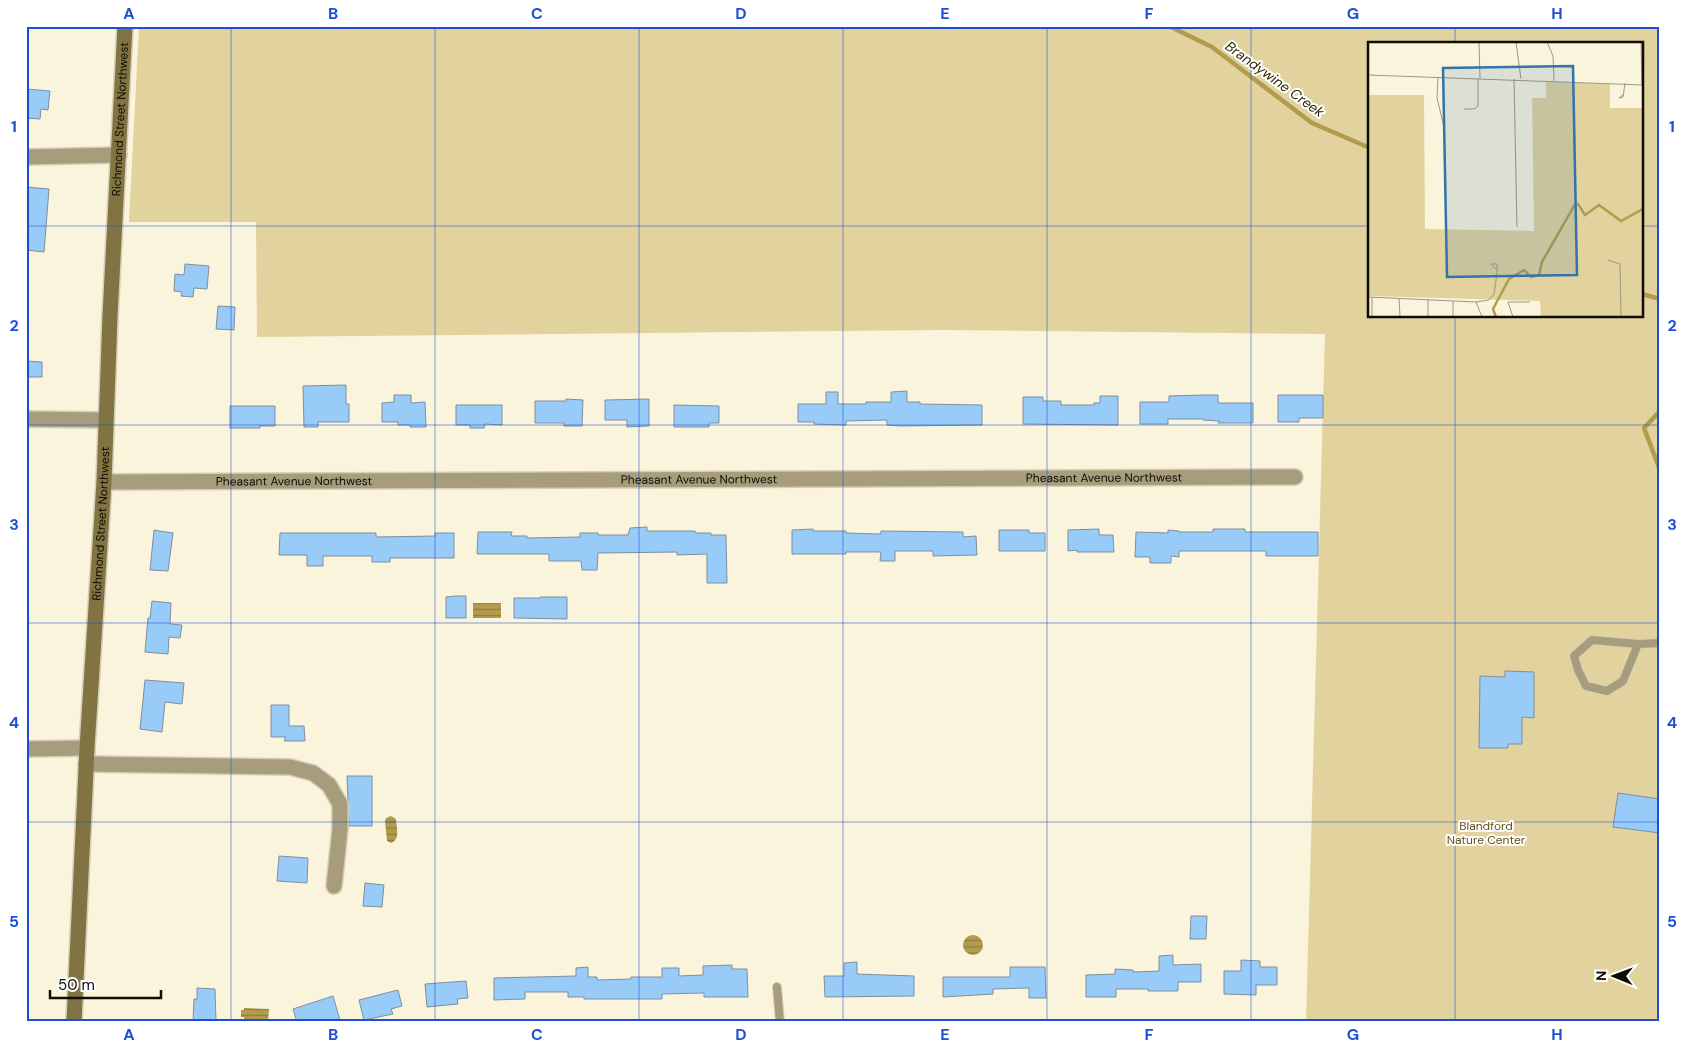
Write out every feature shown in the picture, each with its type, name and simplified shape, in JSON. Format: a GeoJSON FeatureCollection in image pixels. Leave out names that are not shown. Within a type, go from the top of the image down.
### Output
{"type":"FeatureCollection","features":[{"type":"Feature","properties":{"kind":"street","name":"Richmond Street Northwest"},"geometry":{"type":"LineString","coordinates":[[74,1022],[86,764],[104,482],[105,420],[125,26]]}},
{"type":"Feature","properties":{"kind":"street"},"geometry":{"type":"LineString","coordinates":[[26,157],[119,155]]}},
{"type":"Feature","properties":{"kind":"street"},"geometry":{"type":"LineString","coordinates":[[26,419],[105,420]]}},
{"type":"Feature","properties":{"kind":"street","name":"Pheasant Avenue Northwest"},"geometry":{"type":"LineString","coordinates":[[104,482],[1295,476]]}},
{"type":"Feature","properties":{"kind":"street"},"geometry":{"type":"LineString","coordinates":[[26,749],[87,748]]}},
{"type":"Feature","properties":{"kind":"street"},"geometry":{"type":"LineString","coordinates":[[86,764],[290,767],[313,773],[329,785],[340,804],[340,829],[334,886]]}},
{"type":"Feature","properties":{"kind":"lane"},"geometry":{"type":"LineString","coordinates":[[1638,644],[1622,681],[1607,691],[1586,686],[1574,656],[1592,640],[1638,644],[1660,643]]}},
{"type":"Feature","properties":{"kind":"lane"},"geometry":{"type":"LineString","coordinates":[[777,987],[780,1022]]}},
{"type":"Feature","properties":{"kind":"green space","name":"Blandford Nature Center"},"geometry":{"type":"Polygon","coordinates":[[[139,26],[1660,26],[1660,1022],[1306,1022],[1325,334],[943,330],[257,337],[256,222],[129,222],[139,26]]]}},
{"type":"Feature","properties":{"kind":"shaded area"},"geometry":{"type":"Polygon","coordinates":[[[473,603],[501,603],[501,618],[473,618],[473,603]]]}},
{"type":"Feature","properties":{"kind":"shaded area"},"geometry":{"type":"Polygon","coordinates":[[[391,816],[396,819],[397,836],[391,843],[387,841],[385,821],[386,818],[391,816]]]}},
{"type":"Feature","properties":{"kind":"shaded area"},"geometry":{"type":"Polygon","coordinates":[[[973,935],[980,938],[983,945],[980,952],[973,955],[966,952],[963,945],[966,938],[973,935]]]}},
{"type":"Feature","properties":{"kind":"shaded area"},"geometry":{"type":"Polygon","coordinates":[[[244,1008],[269,1009],[268,1021],[244,1020],[244,1017],[241,1017],[241,1010],[244,1010],[244,1008]]]}},
{"type":"Feature","properties":{"kind":"building"},"geometry":{"type":"Polygon","coordinates":[[[26,89],[50,91],[48,110],[41,109],[40,119],[26,118],[26,89]]]}},
{"type":"Feature","properties":{"kind":"building"},"geometry":{"type":"Polygon","coordinates":[[[26,187],[49,189],[44,252],[26,250],[26,187]]]}},
{"type":"Feature","properties":{"kind":"building"},"geometry":{"type":"Polygon","coordinates":[[[185,264],[209,266],[207,289],[194,288],[193,297],[181,296],[182,292],[174,291],[175,274],[184,275],[185,264]]]}},
{"type":"Feature","properties":{"kind":"building"},"geometry":{"type":"Polygon","coordinates":[[[218,306],[235,307],[234,330],[216,329],[218,306]]]}},
{"type":"Feature","properties":{"kind":"building"},"geometry":{"type":"Polygon","coordinates":[[[26,361],[42,362],[42,377],[26,377],[26,361]]]}},
{"type":"Feature","properties":{"kind":"building"},"geometry":{"type":"Polygon","coordinates":[[[346,385],[346,404],[349,404],[349,422],[318,422],[318,427],[304,427],[303,386],[346,385]]]}},
{"type":"Feature","properties":{"kind":"building"},"geometry":{"type":"Polygon","coordinates":[[[907,391],[907,402],[982,405],[982,425],[900,426],[887,425],[887,420],[846,421],[846,425],[798,422],[798,404],[826,404],[826,392],[838,392],[838,404],[866,404],[866,402],[891,402],[891,392],[907,391]]]}},
{"type":"Feature","properties":{"kind":"building"},"geometry":{"type":"Polygon","coordinates":[[[394,395],[411,395],[411,403],[425,402],[426,427],[398,425],[398,422],[382,422],[382,403],[394,402],[394,395]]]}},
{"type":"Feature","properties":{"kind":"building"},"geometry":{"type":"Polygon","coordinates":[[[1218,395],[1218,403],[1253,403],[1253,423],[1218,423],[1219,421],[1203,419],[1168,419],[1168,424],[1140,424],[1140,402],[1169,402],[1169,396],[1218,395]]]}},
{"type":"Feature","properties":{"kind":"building"},"geometry":{"type":"Polygon","coordinates":[[[1278,395],[1323,395],[1323,418],[1299,418],[1299,422],[1278,422],[1278,395]]]}},
{"type":"Feature","properties":{"kind":"building"},"geometry":{"type":"Polygon","coordinates":[[[1100,396],[1118,396],[1118,425],[1023,424],[1023,397],[1043,397],[1043,401],[1061,401],[1061,405],[1094,405],[1094,403],[1100,403],[1100,396]]]}},
{"type":"Feature","properties":{"kind":"building"},"geometry":{"type":"Polygon","coordinates":[[[566,399],[583,400],[582,426],[564,426],[564,423],[535,423],[535,401],[566,401],[566,399]]]}},
{"type":"Feature","properties":{"kind":"building"},"geometry":{"type":"Polygon","coordinates":[[[649,399],[649,426],[627,427],[627,420],[605,420],[605,400],[649,399]]]}},
{"type":"Feature","properties":{"kind":"building"},"geometry":{"type":"Polygon","coordinates":[[[456,405],[502,405],[502,425],[485,424],[484,428],[470,428],[470,425],[456,425],[456,405]]]}},
{"type":"Feature","properties":{"kind":"building"},"geometry":{"type":"Polygon","coordinates":[[[674,405],[719,406],[719,423],[709,423],[709,427],[674,427],[674,405]]]}},
{"type":"Feature","properties":{"kind":"building"},"geometry":{"type":"Polygon","coordinates":[[[230,406],[275,406],[275,426],[230,428],[230,406]]]}},
{"type":"Feature","properties":{"kind":"building"},"geometry":{"type":"Polygon","coordinates":[[[647,527],[647,531],[695,531],[696,533],[711,533],[711,535],[726,535],[727,583],[707,583],[707,554],[677,555],[677,552],[598,553],[597,570],[582,570],[581,561],[549,561],[549,554],[477,554],[478,532],[512,532],[511,536],[527,536],[527,538],[580,537],[580,533],[628,535],[630,528],[647,527]]]}},
{"type":"Feature","properties":{"kind":"building"},"geometry":{"type":"Polygon","coordinates":[[[813,529],[813,531],[881,534],[881,531],[963,532],[963,537],[976,536],[977,555],[933,556],[933,551],[895,551],[895,561],[880,561],[881,552],[792,554],[792,530],[813,529]]]}},
{"type":"Feature","properties":{"kind":"building"},"geometry":{"type":"Polygon","coordinates":[[[1099,529],[1099,535],[1113,535],[1114,552],[1068,551],[1068,530],[1099,529]]]}},
{"type":"Feature","properties":{"kind":"building"},"geometry":{"type":"Polygon","coordinates":[[[1213,529],[1245,529],[1245,532],[1318,532],[1318,556],[1266,556],[1266,551],[1179,551],[1179,557],[1171,556],[1171,563],[1150,563],[1150,557],[1135,557],[1136,532],[1168,533],[1168,530],[1179,532],[1213,532],[1213,529]]]}},
{"type":"Feature","properties":{"kind":"building"},"geometry":{"type":"Polygon","coordinates":[[[154,530],[173,533],[168,571],[150,570],[154,530]]]}},
{"type":"Feature","properties":{"kind":"building"},"geometry":{"type":"Polygon","coordinates":[[[999,530],[1029,530],[1029,533],[1045,533],[1045,551],[999,551],[999,530]]]}},
{"type":"Feature","properties":{"kind":"building"},"geometry":{"type":"Polygon","coordinates":[[[280,533],[376,533],[376,537],[435,536],[435,533],[454,533],[454,558],[390,558],[390,562],[372,562],[372,556],[323,556],[323,566],[307,566],[307,555],[279,555],[280,533]]]}},
{"type":"Feature","properties":{"kind":"building"},"geometry":{"type":"Polygon","coordinates":[[[466,596],[466,618],[446,618],[446,597],[466,596]]]}},
{"type":"Feature","properties":{"kind":"building"},"geometry":{"type":"Polygon","coordinates":[[[567,597],[567,619],[514,618],[514,598],[567,597]]]}},
{"type":"Feature","properties":{"kind":"building"},"geometry":{"type":"Polygon","coordinates":[[[152,601],[171,603],[170,624],[182,625],[180,638],[169,637],[168,654],[145,652],[148,618],[150,618],[152,601]]]}},
{"type":"Feature","properties":{"kind":"building"},"geometry":{"type":"Polygon","coordinates":[[[1505,671],[1534,672],[1534,718],[1522,717],[1522,744],[1508,744],[1508,748],[1479,748],[1480,676],[1505,677],[1505,671]]]}},
{"type":"Feature","properties":{"kind":"building"},"geometry":{"type":"Polygon","coordinates":[[[145,680],[184,683],[182,704],[165,702],[162,732],[140,729],[145,680]]]}},
{"type":"Feature","properties":{"kind":"building"},"geometry":{"type":"Polygon","coordinates":[[[271,705],[289,705],[289,726],[304,726],[305,741],[284,741],[286,737],[271,737],[271,705]]]}},
{"type":"Feature","properties":{"kind":"building"},"geometry":{"type":"Polygon","coordinates":[[[347,776],[372,776],[372,826],[349,826],[347,776]]]}},
{"type":"Feature","properties":{"kind":"building"},"geometry":{"type":"Polygon","coordinates":[[[1618,793],[1660,799],[1660,833],[1613,827],[1618,793]]]}},
{"type":"Feature","properties":{"kind":"building"},"geometry":{"type":"Polygon","coordinates":[[[279,856],[308,858],[307,883],[277,881],[279,856]]]}},
{"type":"Feature","properties":{"kind":"building"},"geometry":{"type":"Polygon","coordinates":[[[365,883],[384,885],[382,907],[363,906],[365,883]]]}},
{"type":"Feature","properties":{"kind":"building"},"geometry":{"type":"Polygon","coordinates":[[[1191,916],[1207,916],[1206,939],[1190,939],[1191,916]]]}},
{"type":"Feature","properties":{"kind":"building"},"geometry":{"type":"Polygon","coordinates":[[[1173,955],[1173,965],[1201,964],[1201,982],[1178,982],[1178,991],[1116,989],[1116,997],[1086,997],[1086,975],[1115,974],[1115,969],[1133,970],[1133,972],[1159,971],[1159,956],[1173,955]]]}},
{"type":"Feature","properties":{"kind":"building"},"geometry":{"type":"Polygon","coordinates":[[[1241,960],[1260,961],[1260,967],[1277,967],[1277,985],[1256,985],[1256,995],[1224,994],[1224,971],[1241,971],[1241,960]]]}},
{"type":"Feature","properties":{"kind":"building"},"geometry":{"type":"Polygon","coordinates":[[[857,962],[857,974],[914,976],[914,996],[825,997],[824,976],[844,976],[844,963],[857,962]]]}},
{"type":"Feature","properties":{"kind":"building"},"geometry":{"type":"Polygon","coordinates":[[[732,965],[732,969],[747,969],[748,997],[704,997],[704,993],[662,994],[662,999],[584,999],[584,997],[568,997],[568,992],[525,992],[525,999],[494,1000],[494,978],[576,976],[576,968],[588,967],[588,977],[597,977],[597,980],[631,979],[631,977],[662,977],[662,968],[679,968],[679,976],[703,975],[703,966],[732,965]]]}},
{"type":"Feature","properties":{"kind":"building"},"geometry":{"type":"Polygon","coordinates":[[[1010,967],[1045,967],[1046,998],[1029,998],[1029,988],[993,989],[993,994],[943,997],[943,977],[1010,977],[1010,967]]]}},
{"type":"Feature","properties":{"kind":"building"},"geometry":{"type":"Polygon","coordinates":[[[466,981],[468,998],[457,999],[458,1004],[427,1007],[425,984],[466,981]]]}},
{"type":"Feature","properties":{"kind":"building"},"geometry":{"type":"Polygon","coordinates":[[[197,988],[215,989],[216,1022],[193,1022],[194,999],[197,999],[197,988]]]}},
{"type":"Feature","properties":{"kind":"building"},"geometry":{"type":"Polygon","coordinates":[[[398,990],[402,1006],[391,1009],[393,1014],[364,1020],[359,1000],[398,990]]]}},
{"type":"Feature","properties":{"kind":"building"},"geometry":{"type":"Polygon","coordinates":[[[333,996],[340,1020],[333,1022],[297,1022],[293,1009],[333,996]]]}},
{"type":"Feature","properties":{"kind":"waterway","name":"Brandywine Creek"},"geometry":{"type":"LineString","coordinates":[[1169,26],[1212,47],[1312,123],[1368,147]]}},
{"type":"Feature","properties":{"kind":"waterway","name":"Brandywine Creek"},"geometry":{"type":"LineString","coordinates":[[1644,295],[1660,299]]}},
{"type":"Feature","properties":{"kind":"waterway","name":"Brandywine Creek"},"geometry":{"type":"LineString","coordinates":[[1660,411],[1644,428],[1660,470]]}}]}
